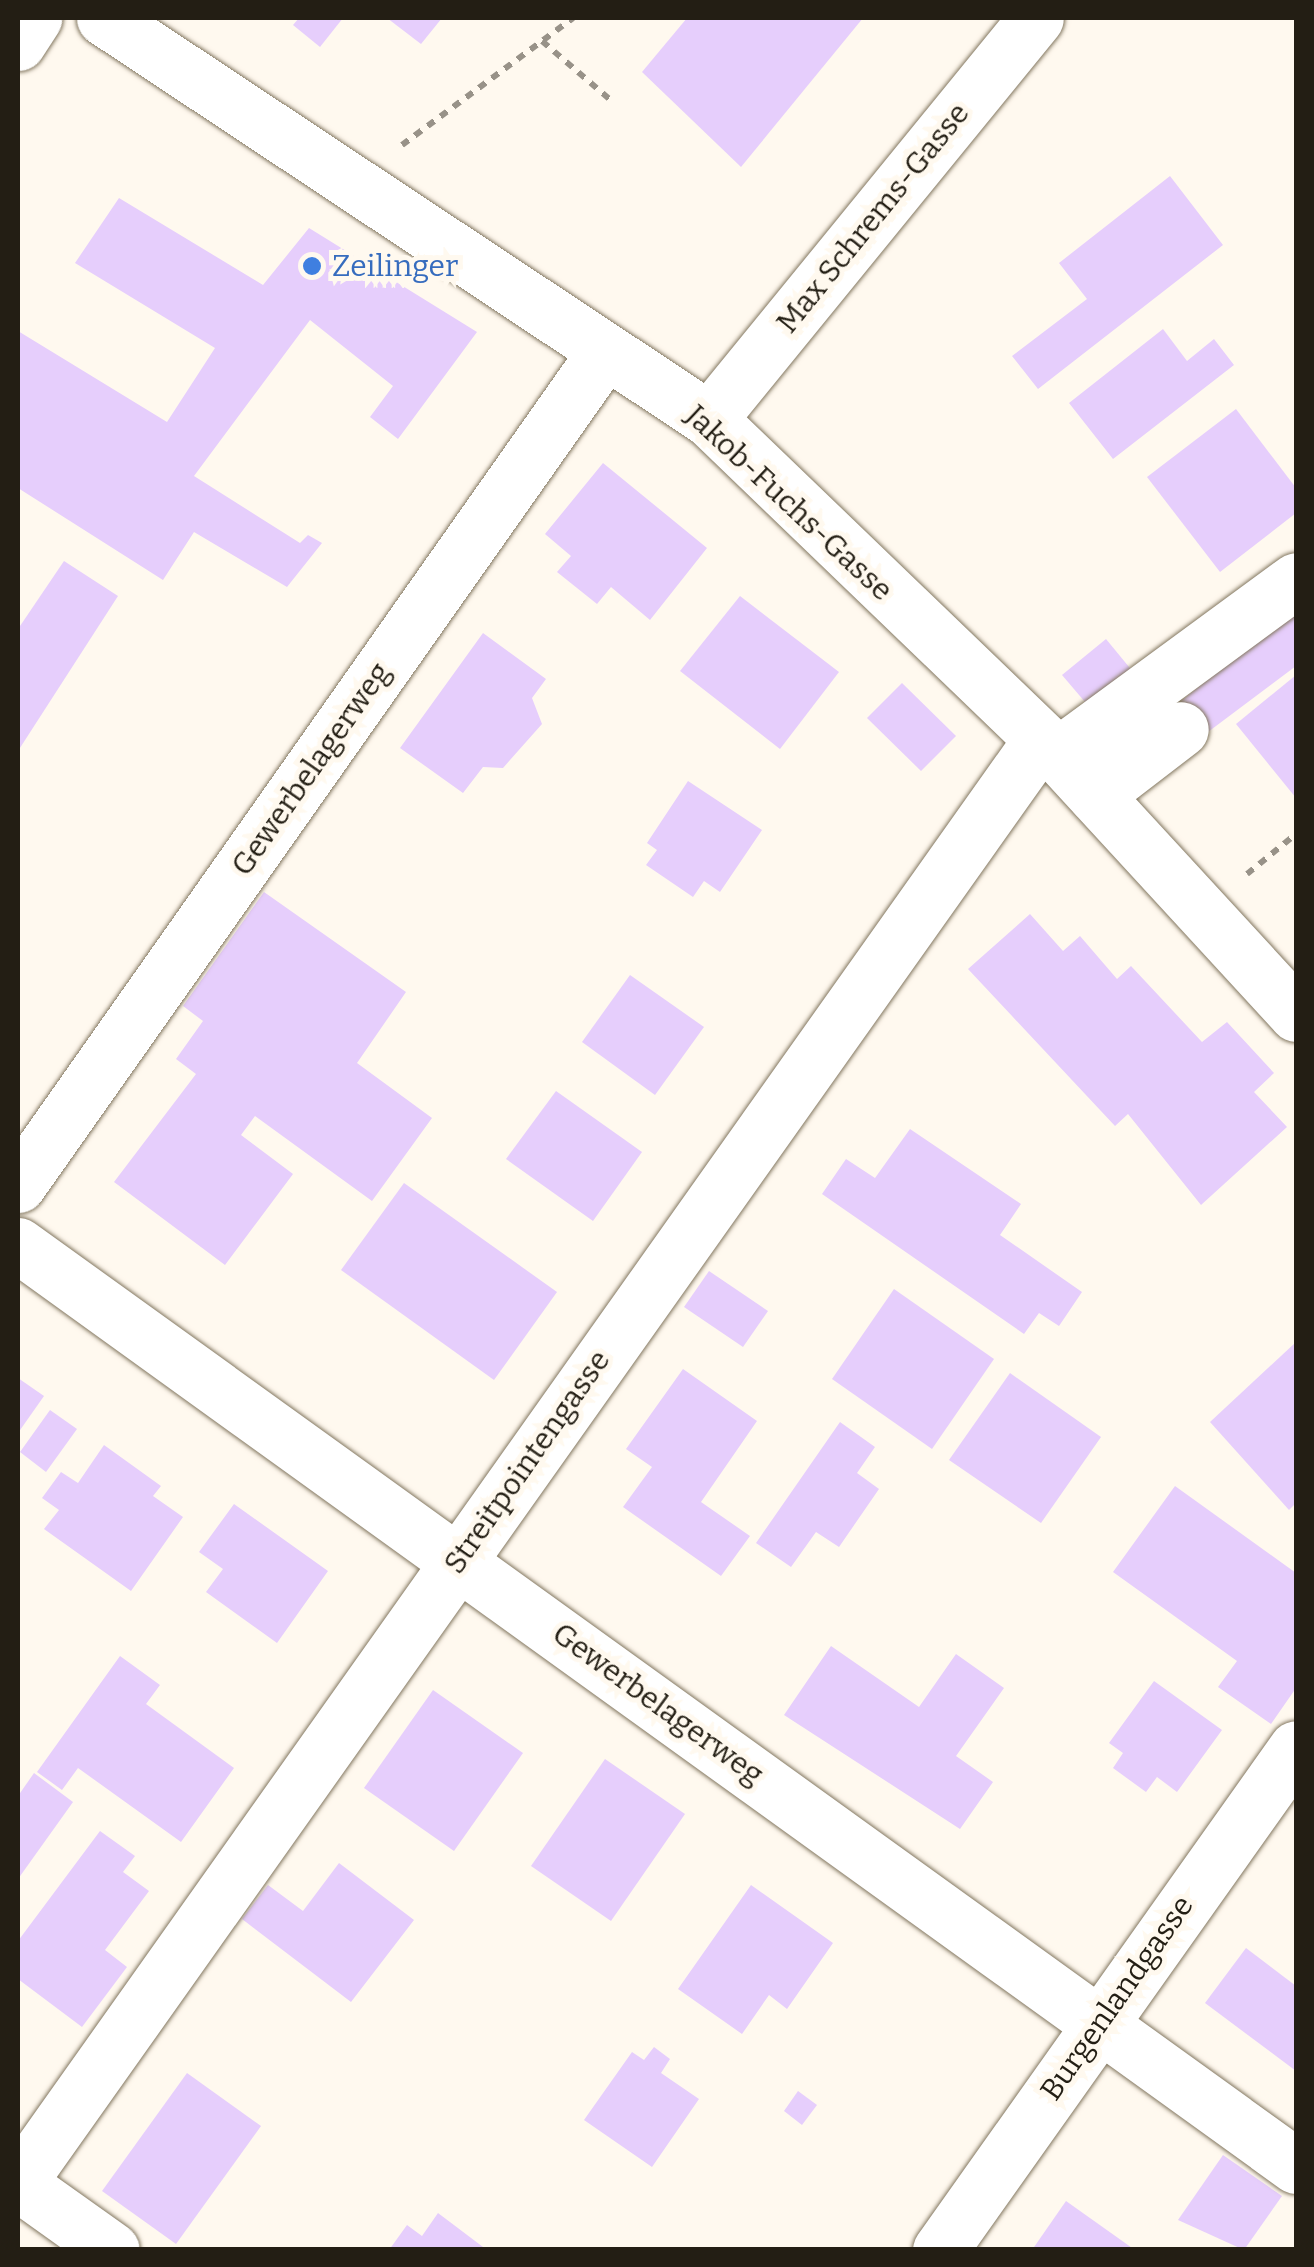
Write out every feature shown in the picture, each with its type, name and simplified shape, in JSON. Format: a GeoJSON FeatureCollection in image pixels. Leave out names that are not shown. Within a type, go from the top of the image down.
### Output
{"type":"FeatureCollection","features":[{"type":"Feature","properties":{"kind":"street"},"geometry":{"type":"LineString","coordinates":[[18,43],[34,18]]}},
{"type":"Feature","properties":{"kind":"street","name":"Jakob-Fuchs-Gasse"},"geometry":{"type":"LineString","coordinates":[[104,18],[348,184],[709,420],[1094,794],[1296,1014]]}},
{"type":"Feature","properties":{"kind":"street","name":"Max Schrems-Gasse"},"geometry":{"type":"LineString","coordinates":[[709,420],[1036,18]]}},
{"type":"Feature","properties":{"kind":"street","name":"Gewerbelagerweg"},"geometry":{"type":"LineString","coordinates":[[18,1185],[604,353]]}},
{"type":"Feature","properties":{"kind":"street","name":"Streitpointengasse"},"geometry":{"type":"LineString","coordinates":[[18,2183],[458,1558],[1048,749],[1296,580]]}},
{"type":"Feature","properties":{"kind":"street"},"geometry":{"type":"LineString","coordinates":[[1094,794],[1180,728]]}},
{"type":"Feature","properties":{"kind":"street","name":"Gewerbelagerweg"},"geometry":{"type":"LineString","coordinates":[[18,1245],[458,1558],[1296,2166]]}},
{"type":"Feature","properties":{"kind":"street","name":"Burgenlandgasse"},"geometry":{"type":"LineString","coordinates":[[940,2250],[1296,1748]]}},
{"type":"Feature","properties":{"kind":"street"},"geometry":{"type":"LineString","coordinates":[[18,2183],[112,2250]]}},
{"type":"Feature","properties":{"kind":"path"},"geometry":{"type":"LineString","coordinates":[[348,184],[573,18]]}},
{"type":"Feature","properties":{"kind":"path"},"geometry":{"type":"LineString","coordinates":[[542,40],[614,103]]}},
{"type":"Feature","properties":{"kind":"building"},"geometry":{"type":"Polygon","coordinates":[[[299,18],[343,18],[320,47],[293,25],[299,18]]]}},
{"type":"Feature","properties":{"kind":"building"},"geometry":{"type":"Polygon","coordinates":[[[387,18],[442,18],[421,44],[387,18]]]}},
{"type":"Feature","properties":{"kind":"building"},"geometry":{"type":"Polygon","coordinates":[[[687,18],[863,18],[741,167],[642,72],[687,18]]]}},
{"type":"Feature","properties":{"kind":"building"},"geometry":{"type":"Polygon","coordinates":[[[1170,176],[1223,245],[1038,389],[1012,356],[1087,299],[1059,263],[1170,176]]]}},
{"type":"Feature","properties":{"kind":"building"},"geometry":{"type":"Polygon","coordinates":[[[119,198],[263,285],[309,228],[477,332],[398,439],[370,417],[393,386],[310,320],[194,476],[300,543],[308,535],[322,543],[287,587],[194,532],[163,580],[18,488],[18,331],[167,422],[215,348],[75,263],[119,198]]]}},
{"type":"Feature","properties":{"kind":"building"},"geometry":{"type":"Polygon","coordinates":[[[1163,329],[1187,361],[1214,339],[1234,365],[1113,459],[1069,403],[1163,329]]]}},
{"type":"Feature","properties":{"kind":"building"},"geometry":{"type":"Polygon","coordinates":[[[1236,409],[1296,488],[1296,513],[1220,572],[1147,477],[1236,409]]]}},
{"type":"Feature","properties":{"kind":"building"},"geometry":{"type":"Polygon","coordinates":[[[603,463],[707,548],[650,620],[611,587],[597,604],[557,572],[571,556],[545,534],[603,463]]]}},
{"type":"Feature","properties":{"kind":"building"},"geometry":{"type":"Polygon","coordinates":[[[64,561],[118,596],[18,751],[18,629],[64,561]]]}},
{"type":"Feature","properties":{"kind":"building"},"geometry":{"type":"Polygon","coordinates":[[[740,596],[839,672],[780,749],[680,671],[740,596]]]}},
{"type":"Feature","properties":{"kind":"building"},"geometry":{"type":"Polygon","coordinates":[[[1296,607],[1296,666],[1192,744],[1169,711],[1296,607]]]}},
{"type":"Feature","properties":{"kind":"building"},"geometry":{"type":"Polygon","coordinates":[[[483,633],[546,679],[532,698],[542,724],[503,768],[483,767],[463,793],[400,748],[483,633]]]}},
{"type":"Feature","properties":{"kind":"building"},"geometry":{"type":"Polygon","coordinates":[[[1106,639],[1134,673],[1091,709],[1062,675],[1106,639]]]}},
{"type":"Feature","properties":{"kind":"building"},"geometry":{"type":"Polygon","coordinates":[[[1296,675],[1296,798],[1236,724],[1296,675]]]}},
{"type":"Feature","properties":{"kind":"building"},"geometry":{"type":"Polygon","coordinates":[[[902,683],[956,736],[921,771],[867,718],[902,683]]]}},
{"type":"Feature","properties":{"kind":"building"},"geometry":{"type":"Polygon","coordinates":[[[688,781],[762,830],[720,892],[704,881],[693,897],[646,865],[657,850],[647,843],[688,781]]]}},
{"type":"Feature","properties":{"kind":"building"},"geometry":{"type":"Polygon","coordinates":[[[264,892],[406,992],[357,1063],[432,1118],[372,1201],[255,1116],[241,1135],[293,1174],[225,1265],[114,1182],[196,1074],[176,1059],[203,1021],[183,1006],[264,892]]]}},
{"type":"Feature","properties":{"kind":"building"},"geometry":{"type":"Polygon","coordinates":[[[1030,914],[1063,951],[1080,936],[1117,979],[1131,966],[1202,1042],[1227,1022],[1274,1073],[1254,1092],[1287,1127],[1201,1205],[1128,1114],[1115,1126],[968,969],[1030,914]]]}},
{"type":"Feature","properties":{"kind":"building"},"geometry":{"type":"Polygon","coordinates":[[[630,975],[704,1027],[655,1095],[582,1042],[630,975]]]}},
{"type":"Feature","properties":{"kind":"building"},"geometry":{"type":"Polygon","coordinates":[[[556,1091],[642,1152],[593,1221],[506,1159],[556,1091]]]}},
{"type":"Feature","properties":{"kind":"building"},"geometry":{"type":"Polygon","coordinates":[[[910,1129],[1021,1204],[1000,1235],[1082,1292],[1059,1326],[1039,1313],[1024,1334],[822,1194],[846,1159],[875,1178],[910,1129]]]}},
{"type":"Feature","properties":{"kind":"building"},"geometry":{"type":"Polygon","coordinates":[[[404,1183],[557,1292],[494,1380],[341,1270],[404,1183]]]}},
{"type":"Feature","properties":{"kind":"building"},"geometry":{"type":"Polygon","coordinates":[[[709,1271],[768,1311],[743,1347],[684,1307],[709,1271]]]}},
{"type":"Feature","properties":{"kind":"building"},"geometry":{"type":"Polygon","coordinates":[[[894,1289],[994,1359],[932,1449],[832,1379],[894,1289]]]}},
{"type":"Feature","properties":{"kind":"building"},"geometry":{"type":"Polygon","coordinates":[[[1296,1342],[1296,1503],[1289,1510],[1210,1422],[1296,1342]]]}},
{"type":"Feature","properties":{"kind":"building"},"geometry":{"type":"Polygon","coordinates":[[[683,1369],[757,1421],[701,1502],[750,1536],[721,1576],[623,1507],[652,1467],[626,1449],[683,1369]]]}},
{"type":"Feature","properties":{"kind":"building"},"geometry":{"type":"Polygon","coordinates":[[[1010,1373],[1101,1437],[1041,1523],[949,1460],[1010,1373]]]}},
{"type":"Feature","properties":{"kind":"building"},"geometry":{"type":"Polygon","coordinates":[[[18,1378],[44,1396],[18,1433],[18,1378]]]}},
{"type":"Feature","properties":{"kind":"building"},"geometry":{"type":"Polygon","coordinates":[[[50,1410],[77,1429],[46,1472],[20,1452],[50,1410]]]}},
{"type":"Feature","properties":{"kind":"building"},"geometry":{"type":"Polygon","coordinates":[[[840,1422],[875,1447],[857,1473],[879,1489],[839,1547],[816,1532],[791,1567],[756,1543],[840,1422]]]}},
{"type":"Feature","properties":{"kind":"building"},"geometry":{"type":"Polygon","coordinates":[[[104,1445],[161,1486],[153,1496],[183,1517],[131,1591],[44,1529],[59,1510],[42,1498],[61,1472],[78,1483],[104,1445]]]}},
{"type":"Feature","properties":{"kind":"building"},"geometry":{"type":"Polygon","coordinates":[[[1175,1486],[1296,1573],[1296,1688],[1271,1724],[1218,1687],[1237,1661],[1113,1572],[1175,1486]]]}},
{"type":"Feature","properties":{"kind":"building"},"geometry":{"type":"Polygon","coordinates":[[[234,1504],[328,1571],[277,1643],[206,1592],[223,1569],[199,1552],[234,1504]]]}},
{"type":"Feature","properties":{"kind":"building"},"geometry":{"type":"Polygon","coordinates":[[[831,1646],[919,1707],[956,1654],[1004,1688],[956,1756],[993,1782],[960,1829],[784,1715],[831,1646]]]}},
{"type":"Feature","properties":{"kind":"building"},"geometry":{"type":"Polygon","coordinates":[[[120,1656],[160,1685],[146,1704],[234,1768],[181,1842],[78,1768],[62,1790],[37,1772],[120,1656]]]}},
{"type":"Feature","properties":{"kind":"building"},"geometry":{"type":"Polygon","coordinates":[[[1154,1681],[1222,1730],[1177,1792],[1157,1777],[1146,1792],[1113,1768],[1123,1753],[1109,1743],[1154,1681]]]}},
{"type":"Feature","properties":{"kind":"building"},"geometry":{"type":"Polygon","coordinates":[[[433,1690],[523,1753],[454,1851],[364,1788],[433,1690]]]}},
{"type":"Feature","properties":{"kind":"building"},"geometry":{"type":"Polygon","coordinates":[[[605,1759],[685,1814],[611,1921],[531,1866],[605,1759]]]}},
{"type":"Feature","properties":{"kind":"building"},"geometry":{"type":"Polygon","coordinates":[[[34,1773],[73,1802],[18,1879],[18,1796],[34,1773]]]}},
{"type":"Feature","properties":{"kind":"building"},"geometry":{"type":"Polygon","coordinates":[[[100,1831],[135,1856],[123,1872],[149,1891],[105,1950],[127,1967],[82,2027],[18,1979],[18,1941],[100,1831]]]}},
{"type":"Feature","properties":{"kind":"building"},"geometry":{"type":"Polygon","coordinates":[[[339,1863],[414,1920],[351,2002],[242,1919],[268,1885],[303,1911],[339,1863]]]}},
{"type":"Feature","properties":{"kind":"building"},"geometry":{"type":"Polygon","coordinates":[[[751,1885],[833,1943],[787,2009],[769,1995],[742,2034],[678,1989],[751,1885]]]}},
{"type":"Feature","properties":{"kind":"building"},"geometry":{"type":"Polygon","coordinates":[[[1246,1948],[1296,1986],[1296,2071],[1205,2003],[1246,1948]]]}},
{"type":"Feature","properties":{"kind":"building"},"geometry":{"type":"Polygon","coordinates":[[[654,2047],[670,2059],[661,2073],[699,2099],[652,2167],[584,2120],[632,2052],[644,2060],[654,2047]]]}},
{"type":"Feature","properties":{"kind":"building"},"geometry":{"type":"Polygon","coordinates":[[[187,2073],[261,2126],[176,2244],[102,2191],[187,2073]]]}},
{"type":"Feature","properties":{"kind":"building"},"geometry":{"type":"Polygon","coordinates":[[[798,2091],[817,2105],[802,2125],[784,2111],[798,2091]]]}},
{"type":"Feature","properties":{"kind":"building"},"geometry":{"type":"Polygon","coordinates":[[[1223,2155],[1282,2196],[1244,2250],[1178,2220],[1223,2155]]]}},
{"type":"Feature","properties":{"kind":"building"},"geometry":{"type":"Polygon","coordinates":[[[1066,2201],[1135,2250],[1032,2250],[1066,2201]]]}},
{"type":"Feature","properties":{"kind":"building"},"geometry":{"type":"Polygon","coordinates":[[[438,2213],[487,2250],[389,2250],[407,2225],[422,2236],[438,2213]]]}},
{"type":"Feature","properties":{"kind":"place","name":"Zeilinger"},"geometry":{"type":"Point","coordinates":[312,266]}}]}
